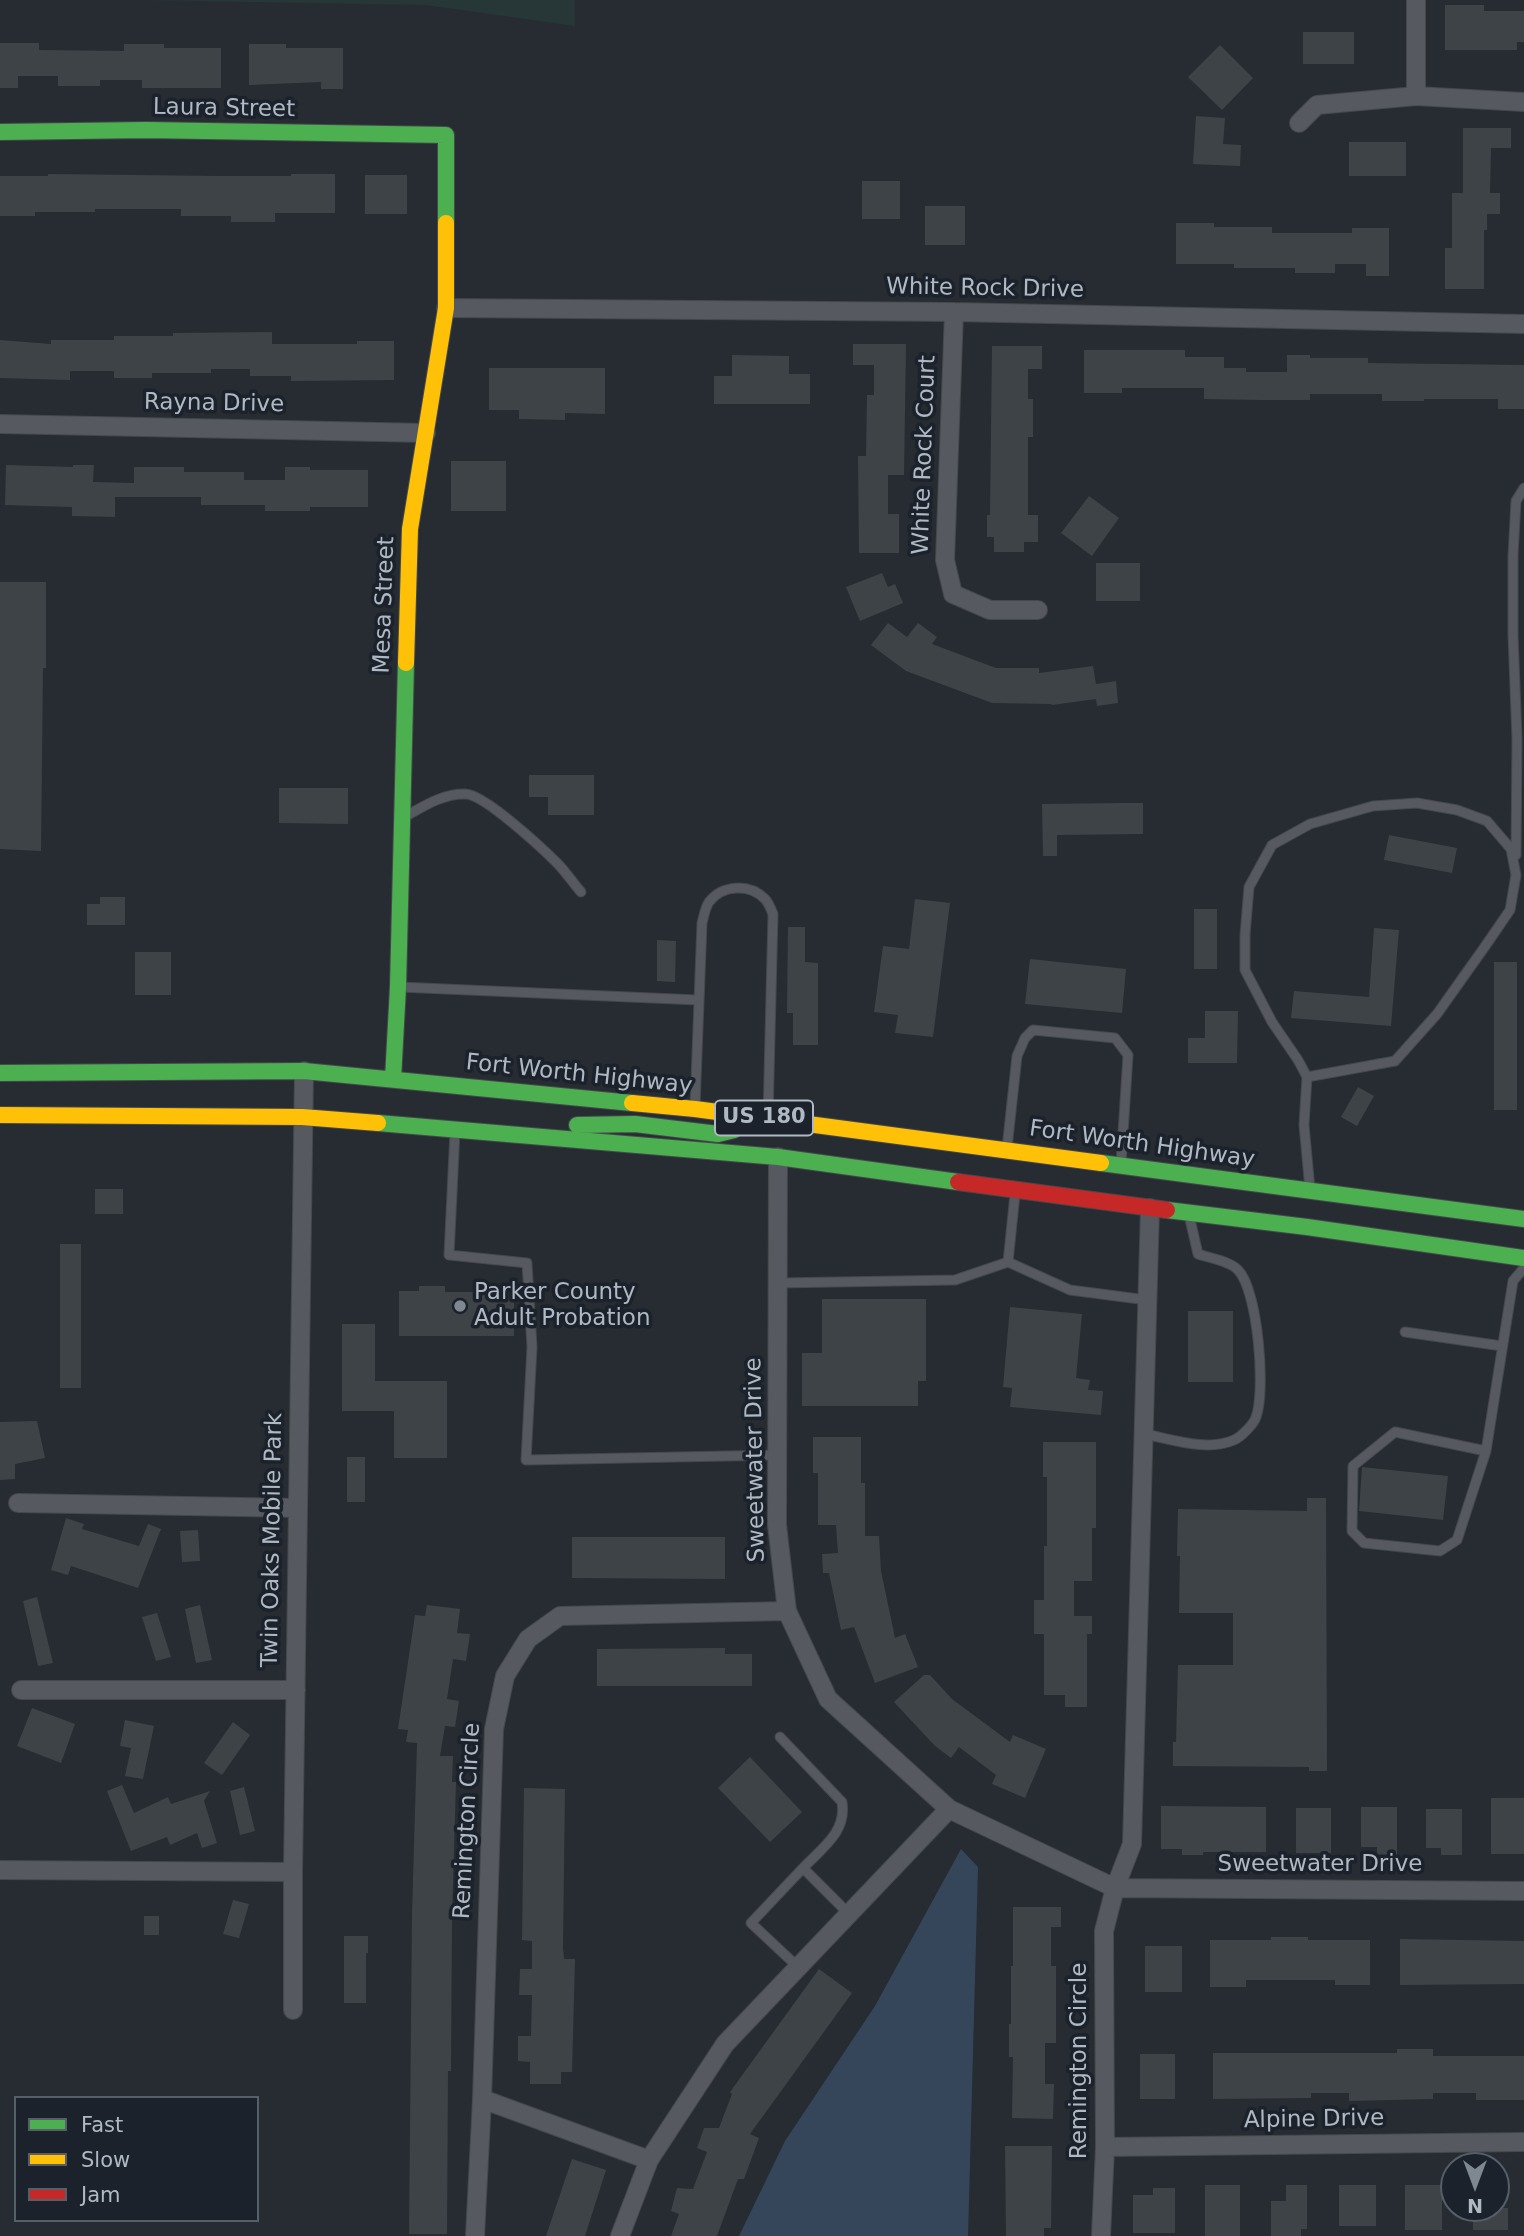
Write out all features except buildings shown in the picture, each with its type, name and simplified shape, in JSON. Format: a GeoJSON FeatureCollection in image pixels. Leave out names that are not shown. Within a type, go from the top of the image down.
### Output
{"type":"FeatureCollection","features":[{"type":"Feature","properties":{"kind":"main road","name":"Laura Street"},"geometry":{"type":"LineString","coordinates":[[0,132],[146,130],[446,135]]}},
{"type":"Feature","properties":{"kind":"main road","name":"Mesa Street"},"geometry":{"type":"LineString","coordinates":[[393,1079],[398,987],[410,529],[446,308],[446,135]]}},
{"type":"Feature","properties":{"kind":"main road","name":"Fort Worth Highway"},"geometry":{"type":"LineString","coordinates":[[0,1073],[304,1071],[695,1109],[1121,1165],[1524,1258]]}},
{"type":"Feature","properties":{"kind":"main road","name":"Fort Worth Highway"},"geometry":{"type":"LineString","coordinates":[[0,1115],[302,1117],[778,1157],[1188,1213],[1309,1208],[1524,1219]]}},
{"type":"Feature","properties":{"kind":"main road"},"geometry":{"type":"LineString","coordinates":[[543,1137],[563,1126],[635,1124],[718,1134],[734,1130],[749,1116]]}},
{"type":"Feature","properties":{"kind":"main road"},"geometry":{"type":"LineString","coordinates":[[814,1141],[945,1155],[966,1145]]}},
{"type":"Feature","properties":{"kind":"main road"},"geometry":{"type":"LineString","coordinates":[[778,1157],[783,1148],[791,1142]]}},
{"type":"Feature","properties":{"kind":"street"},"geometry":{"type":"LineString","coordinates":[[1416,0],[1416,96]]}},
{"type":"Feature","properties":{"kind":"street"},"geometry":{"type":"LineString","coordinates":[[1298,123],[1317,105],[1416,96],[1524,102]]}},
{"type":"Feature","properties":{"kind":"street","name":"White Rock Drive"},"geometry":{"type":"LineString","coordinates":[[446,308],[1523,320]]}},
{"type":"Feature","properties":{"kind":"street","name":"White Rock Court"},"geometry":{"type":"LineString","coordinates":[[954,312],[945,561],[953,594],[990,610],[1038,610]]}},
{"type":"Feature","properties":{"kind":"street","name":"Rayna Drive"},"geometry":{"type":"LineString","coordinates":[[0,424],[426,433]]}},
{"type":"Feature","properties":{"kind":"street","name":"Twin Oaks Mobile Park"},"geometry":{"type":"LineString","coordinates":[[293,2010],[304,1071]]}},
{"type":"Feature","properties":{"kind":"street","name":"Sweetwater Drive"},"geometry":{"type":"LineString","coordinates":[[778,1157],[777,1525],[787,1611],[828,1699],[949,1809],[1115,1888],[1524,1891]]}},
{"type":"Feature","properties":{"kind":"street"},"geometry":{"type":"LineString","coordinates":[[1115,1888],[1132,1844],[1150,1208]]}},
{"type":"Feature","properties":{"kind":"street"},"geometry":{"type":"LineString","coordinates":[[18,1503],[298,1508]]}},
{"type":"Feature","properties":{"kind":"street","name":"Remington Circle"},"geometry":{"type":"LineString","coordinates":[[475,2236],[494,1729],[505,1676],[528,1639],[560,1616],[787,1611]]}},
{"type":"Feature","properties":{"kind":"street"},"geometry":{"type":"LineString","coordinates":[[20,1690],[296,1690]]}},
{"type":"Feature","properties":{"kind":"street"},"geometry":{"type":"LineString","coordinates":[[620,2236],[649,2160],[725,2044],[949,1809]]}},
{"type":"Feature","properties":{"kind":"street"},"geometry":{"type":"LineString","coordinates":[[0,1870],[293,1872]]}},
{"type":"Feature","properties":{"kind":"street","name":"Remington Circle"},"geometry":{"type":"LineString","coordinates":[[1101,2236],[1105,2147],[1104,1931],[1115,1888]]}},
{"type":"Feature","properties":{"kind":"street"},"geometry":{"type":"LineString","coordinates":[[482,2099],[649,2160]]}},
{"type":"Feature","properties":{"kind":"street","name":"Alpine Drive"},"geometry":{"type":"LineString","coordinates":[[1105,2147],[1524,2142]]}},
{"type":"Feature","properties":{"kind":"lane"},"geometry":{"type":"LineString","coordinates":[[1307,1077],[1395,1061],[1437,1014],[1510,910],[1516,874],[1517,739],[1513,556],[1516,501],[1524,488]]}},
{"type":"Feature","properties":{"kind":"lane"},"geometry":{"type":"LineString","coordinates":[[401,819],[436,799],[467,794],[489,804],[517,828],[557,863],[581,892]]}},
{"type":"Feature","properties":{"kind":"lane"},"geometry":{"type":"LineString","coordinates":[[1309,1208],[1304,1125],[1307,1077],[1272,1022],[1245,970],[1249,887],[1272,845],[1310,824],[1373,806],[1417,803],[1457,810],[1487,821],[1511,849],[1516,874]]}},
{"type":"Feature","properties":{"kind":"lane"},"geometry":{"type":"LineString","coordinates":[[695,1109],[702,923],[707,904],[719,891],[734,888],[751,891],[765,899],[773,914],[768,1119]]}},
{"type":"Feature","properties":{"kind":"lane"},"geometry":{"type":"LineString","coordinates":[[398,987],[698,1000]]}},
{"type":"Feature","properties":{"kind":"lane"},"geometry":{"type":"LineString","coordinates":[[1007,1150],[1017,1056],[1025,1038],[1033,1030],[1045,1030],[1115,1038],[1128,1055],[1121,1165]]}},
{"type":"Feature","properties":{"kind":"lane"},"geometry":{"type":"LineString","coordinates":[[455,1130],[449,1255],[527,1263],[532,1347],[526,1460],[777,1455]]}},
{"type":"Feature","properties":{"kind":"lane"},"geometry":{"type":"LineString","coordinates":[[1008,1262],[1015,1190]]}},
{"type":"Feature","properties":{"kind":"lane"},"geometry":{"type":"LineString","coordinates":[[1144,1434],[1209,1446],[1236,1439],[1256,1419],[1261,1384],[1254,1309],[1247,1282],[1236,1268],[1198,1254],[1188,1213]]}},
{"type":"Feature","properties":{"kind":"lane"},"geometry":{"type":"LineString","coordinates":[[778,1283],[955,1280],[1008,1262],[1070,1290],[1147,1300]]}},
{"type":"Feature","properties":{"kind":"lane"},"geometry":{"type":"LineString","coordinates":[[1486,1451],[1395,1432],[1353,1466],[1352,1531],[1364,1543],[1440,1551],[1457,1540],[1486,1451],[1513,1282],[1524,1268]]}},
{"type":"Feature","properties":{"kind":"lane"},"geometry":{"type":"LineString","coordinates":[[1405,1332],[1502,1346]]}},
{"type":"Feature","properties":{"kind":"lane"},"geometry":{"type":"LineString","coordinates":[[780,1737],[842,1801],[844,1814],[840,1828],[751,1923],[798,1967]]}},
{"type":"Feature","properties":{"kind":"lane"},"geometry":{"type":"LineString","coordinates":[[803,1868],[849,1914]]}},
{"type":"Feature","properties":{"kind":"shaded area"},"geometry":{"type":"Polygon","coordinates":[[[139,0],[575,0],[575,26],[426,5],[139,0]]]}},
{"type":"Feature","properties":{"kind":"water"},"geometry":{"type":"Polygon","coordinates":[[[961,1849],[978,1867],[968,2236],[739,2236],[785,2141],[875,2006],[961,1849]]]}},
{"type":"Feature","properties":{"kind":"traffic: fast"},"geometry":{"type":"LineString","coordinates":[[0,132],[146,130],[446,135],[446,223]]}},
{"type":"Feature","properties":{"kind":"traffic: fast"},"geometry":{"type":"LineString","coordinates":[[393,1079],[398,987],[406,663]]}},
{"type":"Feature","properties":{"kind":"traffic: fast"},"geometry":{"type":"LineString","coordinates":[[0,1073],[304,1071],[632,1103]]}},
{"type":"Feature","properties":{"kind":"traffic: fast"},"geometry":{"type":"LineString","coordinates":[[577,1125],[635,1124],[718,1134],[734,1130],[749,1116]]}},
{"type":"Feature","properties":{"kind":"traffic: fast"},"geometry":{"type":"LineString","coordinates":[[378,1123],[778,1157],[958,1182]]}},
{"type":"Feature","properties":{"kind":"traffic: fast"},"geometry":{"type":"LineString","coordinates":[[1101,1163],[1524,1219]]}},
{"type":"Feature","properties":{"kind":"traffic: fast"},"geometry":{"type":"LineString","coordinates":[[1167,1210],[1524,1258]]}},
{"type":"Feature","properties":{"kind":"traffic: slow"},"geometry":{"type":"LineString","coordinates":[[406,663],[410,529],[446,308],[446,223]]}},
{"type":"Feature","properties":{"kind":"traffic: slow"},"geometry":{"type":"LineString","coordinates":[[632,1103],[1101,1163]]}},
{"type":"Feature","properties":{"kind":"traffic: slow"},"geometry":{"type":"LineString","coordinates":[[0,1115],[302,1117],[378,1123]]}},
{"type":"Feature","properties":{"kind":"traffic: jam"},"geometry":{"type":"LineString","coordinates":[[958,1182],[1167,1210]]}},
{"type":"Feature","properties":{"kind":"place","name":"Parker County Adult Probation"},"geometry":{"type":"Point","coordinates":[460,1306]}}]}
